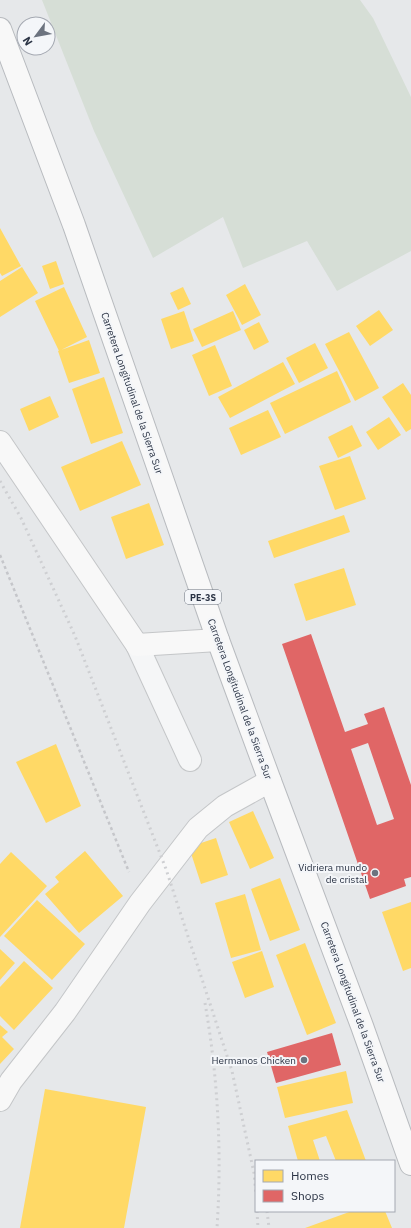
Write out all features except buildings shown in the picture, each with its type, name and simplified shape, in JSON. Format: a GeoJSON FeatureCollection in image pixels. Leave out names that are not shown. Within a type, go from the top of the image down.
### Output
{"type":"FeatureCollection","features":[{"type":"Feature","properties":{"kind":"main road","name":"Carretera Longitudinal de la Sierra Sur"},"geometry":{"type":"LineString","coordinates":[[0,29],[74,224],[218,640],[362,1026],[411,1164]]}},
{"type":"Feature","properties":{"kind":"main road"},"geometry":{"type":"LineString","coordinates":[[0,442],[137,645],[218,640]]}},
{"type":"Feature","properties":{"kind":"main road"},"geometry":{"type":"LineString","coordinates":[[0,1100],[11,1081],[65,1012],[140,903],[198,828],[225,806],[270,781]]}},
{"type":"Feature","properties":{"kind":"street"},"geometry":{"type":"LineString","coordinates":[[137,645],[190,760]]}},
{"type":"Feature","properties":{"kind":"path"},"geometry":{"type":"LineString","coordinates":[[0,556],[119,846],[140,903]]}},
{"type":"Feature","properties":{"kind":"shaded area"},"geometry":{"type":"Polygon","coordinates":[[[42,0],[360,0],[373,18],[411,97],[411,251],[337,291],[307,241],[243,268],[223,217],[153,258],[94,131],[56,35],[56,16],[48,16],[42,0]]]}},
{"type":"Feature","properties":{"kind":"railway"},"geometry":{"type":"LineString","coordinates":[[0,481],[21,518],[75,636],[166,869],[232,1071],[254,1173],[255,1184]]}},
{"type":"Feature","properties":{"kind":"railway"},"geometry":{"type":"LineString","coordinates":[[205,1003],[213,1059],[218,1115],[219,1171],[217,1228]]}},
{"type":"Feature","properties":{"kind":"railway"},"geometry":{"type":"LineString","coordinates":[[257,1212],[258,1228]]}},
{"type":"Feature","properties":{"kind":"railway"},"geometry":{"type":"LineString","coordinates":[[267,1212],[269,1228]]}},
{"type":"Feature","properties":{"kind":"place","name":"Vidriera mundo de cristal"},"geometry":{"type":"Point","coordinates":[375,873]}},
{"type":"Feature","properties":{"kind":"place","name":"Hermanos Chicken"},"geometry":{"type":"Point","coordinates":[304,1060]}}]}
